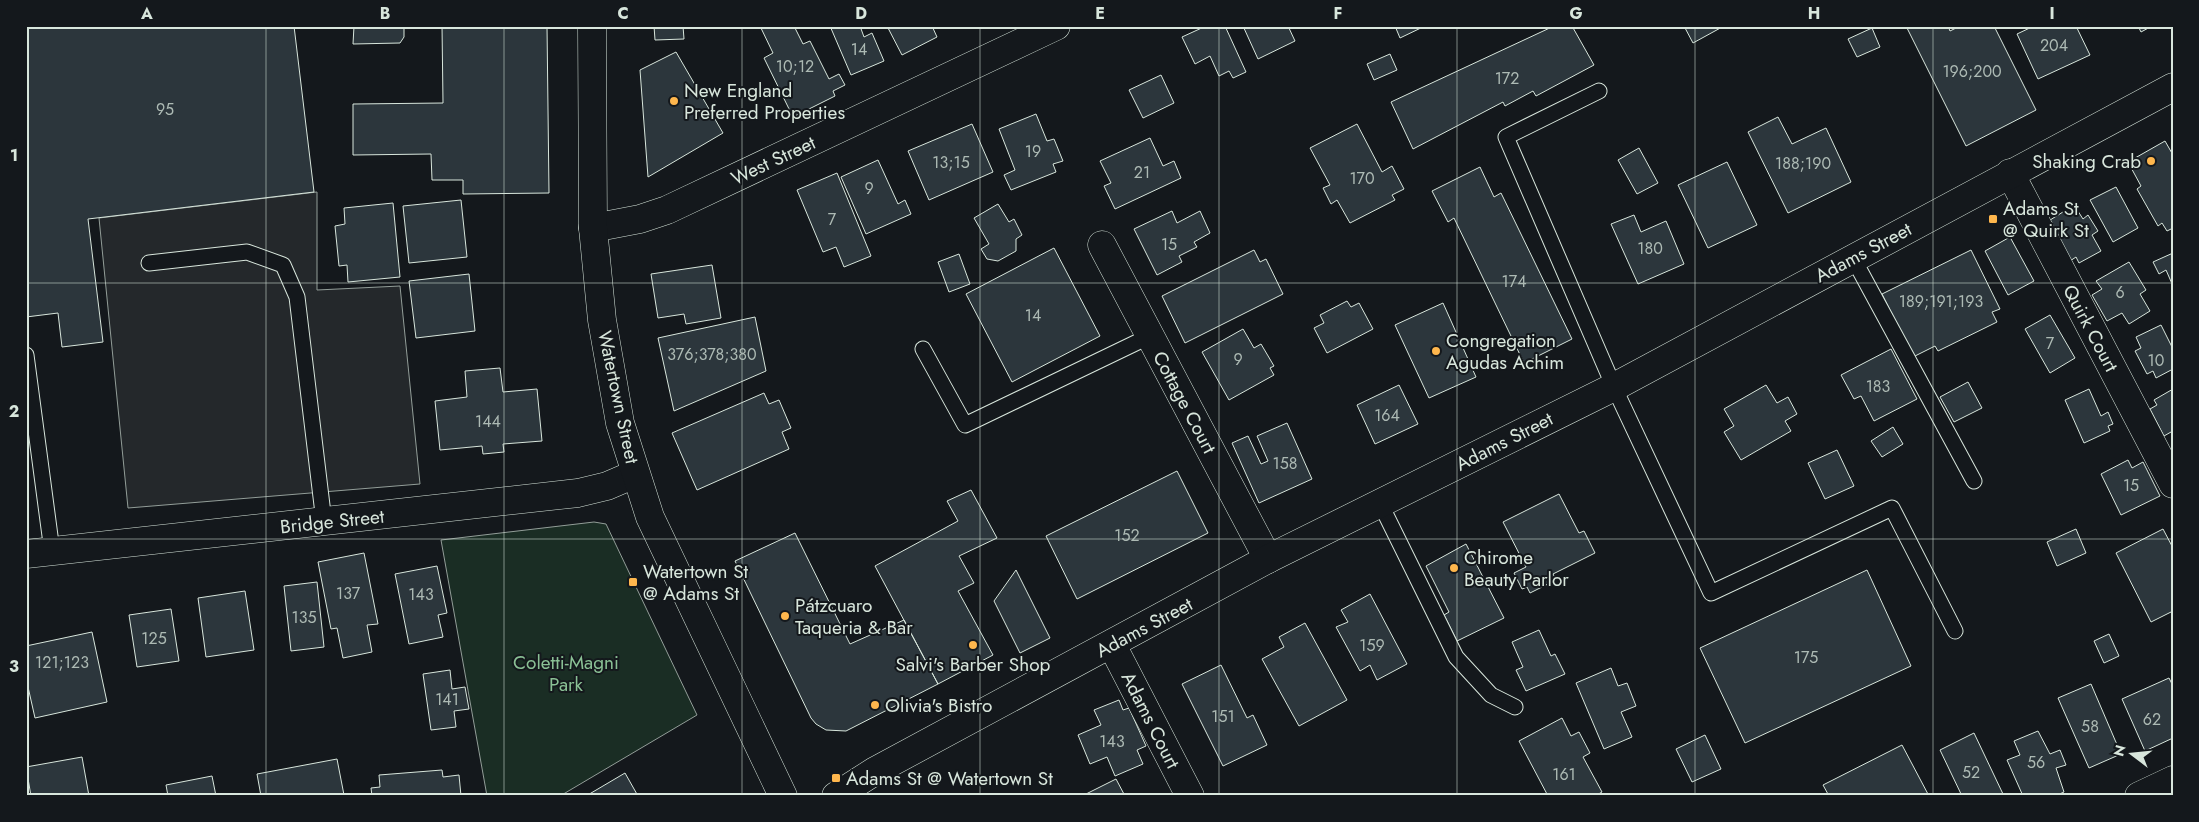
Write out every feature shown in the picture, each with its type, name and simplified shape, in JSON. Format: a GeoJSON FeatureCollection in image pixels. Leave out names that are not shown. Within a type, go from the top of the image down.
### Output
{"type":"FeatureCollection","features":[{"type":"Feature","properties":{"kind":"street","name":"Watertown Street"},"geometry":{"type":"LineString","coordinates":[[592,26],[593,228],[596,269],[620,423],[635,474],[668,558],[783,796]]}},
{"type":"Feature","properties":{"kind":"street","name":"West Street"},"geometry":{"type":"LineString","coordinates":[[593,228],[640,219],[667,210],[1056,26]]}},
{"type":"Feature","properties":{"kind":"street","name":"Adams Street"},"geometry":{"type":"LineString","coordinates":[[836,796],[875,771],[1112,645],[1268,559],[1614,387],[2010,173],[2171,93]]}},
{"type":"Feature","properties":{"kind":"street","name":"Quirk Court"},"geometry":{"type":"LineString","coordinates":[[2010,173],[2173,484]]}},
{"type":"Feature","properties":{"kind":"street","name":"Cottage Court"},"geometry":{"type":"LineString","coordinates":[[1102,245],[1268,559]]}},
{"type":"Feature","properties":{"kind":"street","name":"Bridge Street"},"geometry":{"type":"LineString","coordinates":[[39,552],[578,493],[607,486],[635,474]]}},
{"type":"Feature","properties":{"kind":"street","name":"Adams Court"},"geometry":{"type":"LineString","coordinates":[[1112,645],[1190,796]]}},
{"type":"Feature","properties":{"kind":"street"},"geometry":{"type":"LineString","coordinates":[[2139,796],[2173,780]]}},
{"type":"Feature","properties":{"kind":"lane"},"geometry":{"type":"LineString","coordinates":[[1599,91],[1506,137],[1614,387],[1711,593],[1892,508],[1955,631]]}},
{"type":"Feature","properties":{"kind":"lane"},"geometry":{"type":"LineString","coordinates":[[149,263],[247,252],[284,265],[298,297],[324,522]]}},
{"type":"Feature","properties":{"kind":"lane"},"geometry":{"type":"LineString","coordinates":[[1853,258],[1974,481]]}},
{"type":"Feature","properties":{"kind":"lane"},"geometry":{"type":"LineString","coordinates":[[923,349],[965,426],[1150,336]]}},
{"type":"Feature","properties":{"kind":"lane"},"geometry":{"type":"LineString","coordinates":[[26,355],[39,552]]}},
{"type":"Feature","properties":{"kind":"lane"},"geometry":{"type":"LineString","coordinates":[[1380,503],[1456,657],[1491,696],[1515,707]]}},
{"type":"Feature","properties":{"kind":"green space","name":"Coletti-Magni Park"},"geometry":{"type":"Polygon","coordinates":[[[594,522],[606,524],[697,715],[560,796],[487,796],[441,540],[594,522]]]}},
{"type":"Feature","properties":{"kind":"shaded area"},"geometry":{"type":"Polygon","coordinates":[[[317,192],[317,290],[400,286],[420,484],[128,508],[99,218],[317,192]]]}},
{"type":"Feature","properties":{"kind":"building"},"geometry":{"type":"Polygon","coordinates":[[[26,26],[294,26],[314,192],[88,219],[103,342],[62,347],[58,313],[26,317],[26,26]]]}},
{"type":"Feature","properties":{"kind":"building"},"geometry":{"type":"Polygon","coordinates":[[[354,26],[404,26],[404,37],[400,43],[353,44],[354,26]]]}},
{"type":"Feature","properties":{"kind":"building"},"geometry":{"type":"Polygon","coordinates":[[[442,26],[547,26],[549,193],[463,194],[463,180],[432,180],[431,154],[353,155],[353,104],[443,103],[442,26]]]}},
{"type":"Feature","properties":{"kind":"building"},"geometry":{"type":"Polygon","coordinates":[[[654,26],[683,26],[684,39],[655,40],[654,26]]]}},
{"type":"Feature","properties":{"kind":"building"},"geometry":{"type":"Polygon","coordinates":[[[760,26],[794,26],[803,44],[810,41],[829,79],[839,74],[845,85],[833,91],[835,96],[793,117],[764,58],[773,53],[760,26]]]}},
{"type":"Feature","properties":{"kind":"building"},"geometry":{"type":"Polygon","coordinates":[[[830,26],[860,26],[864,37],[872,33],[884,61],[851,75],[830,26]]]}},
{"type":"Feature","properties":{"kind":"building"},"geometry":{"type":"Polygon","coordinates":[[[887,26],[932,26],[937,37],[902,55],[887,26]]]}},
{"type":"Feature","properties":{"kind":"building"},"geometry":{"type":"Polygon","coordinates":[[[1206,26],[1225,26],[1246,72],[1233,78],[1229,71],[1219,76],[1210,56],[1195,64],[1182,37],[1206,26]]]}},
{"type":"Feature","properties":{"kind":"building"},"geometry":{"type":"Polygon","coordinates":[[[1243,26],[1288,26],[1295,41],[1258,59],[1243,26]]]}},
{"type":"Feature","properties":{"kind":"building"},"geometry":{"type":"Polygon","coordinates":[[[1395,26],[1425,26],[1400,38],[1395,26]]]}},
{"type":"Feature","properties":{"kind":"building"},"geometry":{"type":"Polygon","coordinates":[[[1554,26],[1572,26],[1594,65],[1536,96],[1533,91],[1505,106],[1503,102],[1413,149],[1391,102],[1554,26]]]}},
{"type":"Feature","properties":{"kind":"building"},"geometry":{"type":"Polygon","coordinates":[[[1684,26],[1724,26],[1693,43],[1684,26]]]}},
{"type":"Feature","properties":{"kind":"building"},"geometry":{"type":"Polygon","coordinates":[[[1910,26],[1948,26],[1950,31],[1960,26],[1994,26],[2036,110],[1966,146],[1907,28],[1910,26]]]}},
{"type":"Feature","properties":{"kind":"building"},"geometry":{"type":"Polygon","coordinates":[[[2034,26],[2076,26],[2090,55],[2038,79],[2017,34],[2034,26]]]}},
{"type":"Feature","properties":{"kind":"building"},"geometry":{"type":"Polygon","coordinates":[[[2138,26],[2152,26],[2141,32],[2138,26]]]}},
{"type":"Feature","properties":{"kind":"building"},"geometry":{"type":"Polygon","coordinates":[[[1872,28],[1880,47],[1857,57],[1848,39],[1872,28]]]}},
{"type":"Feature","properties":{"kind":"building","name":"New England Preferred Properties"},"geometry":{"type":"Polygon","coordinates":[[[676,52],[723,133],[648,177],[640,70],[676,52]]]}},
{"type":"Feature","properties":{"kind":"building"},"geometry":{"type":"Polygon","coordinates":[[[1390,54],[1397,70],[1374,80],[1367,64],[1390,54]]]}},
{"type":"Feature","properties":{"kind":"building"},"geometry":{"type":"Polygon","coordinates":[[[1161,75],[1174,103],[1143,118],[1129,90],[1161,75]]]}},
{"type":"Feature","properties":{"kind":"building"},"geometry":{"type":"Polygon","coordinates":[[[1036,114],[1047,141],[1054,139],[1063,161],[1053,164],[1056,172],[1011,190],[1004,175],[1015,170],[999,129],[1036,114]]]}},
{"type":"Feature","properties":{"kind":"building"},"geometry":{"type":"Polygon","coordinates":[[[1778,117],[1792,144],[1826,128],[1851,182],[1788,213],[1748,132],[1778,117]]]}},
{"type":"Feature","properties":{"kind":"building"},"geometry":{"type":"Polygon","coordinates":[[[972,124],[993,172],[929,200],[908,151],[972,124]]]}},
{"type":"Feature","properties":{"kind":"building"},"geometry":{"type":"Polygon","coordinates":[[[1357,124],[1382,172],[1392,166],[1404,189],[1392,195],[1395,200],[1350,223],[1337,200],[1331,204],[1323,188],[1330,185],[1310,148],[1357,124]]]}},
{"type":"Feature","properties":{"kind":"building"},"geometry":{"type":"Polygon","coordinates":[[[1150,138],[1163,166],[1174,161],[1181,178],[1115,209],[1104,186],[1111,183],[1100,161],[1150,138]]]}},
{"type":"Feature","properties":{"kind":"building"},"geometry":{"type":"Polygon","coordinates":[[[2165,141],[2173,155],[2173,228],[2167,231],[2162,223],[2158,226],[2137,189],[2141,186],[2128,162],[2165,141]]]}},
{"type":"Feature","properties":{"kind":"building"},"geometry":{"type":"Polygon","coordinates":[[[1639,148],[1658,183],[1637,194],[1618,160],[1639,148]]]}},
{"type":"Feature","properties":{"kind":"building"},"geometry":{"type":"Polygon","coordinates":[[[878,160],[898,204],[905,200],[911,214],[866,234],[841,177],[878,160]]]}},
{"type":"Feature","properties":{"kind":"building"},"geometry":{"type":"Polygon","coordinates":[[[1727,162],[1757,225],[1708,248],[1678,185],[1727,162]]]}},
{"type":"Feature","properties":{"kind":"building"},"geometry":{"type":"Polygon","coordinates":[[[1480,167],[1494,197],[1501,193],[1572,339],[1524,363],[1454,218],[1448,222],[1432,191],[1480,167]]]}},
{"type":"Feature","properties":{"kind":"building"},"geometry":{"type":"Polygon","coordinates":[[[837,173],[871,256],[844,267],[836,247],[823,252],[797,190],[837,173]]]}},
{"type":"Feature","properties":{"kind":"building"},"geometry":{"type":"Polygon","coordinates":[[[2116,187],[2138,228],[2113,242],[2090,200],[2116,187]]]}},
{"type":"Feature","properties":{"kind":"building"},"geometry":{"type":"Polygon","coordinates":[[[461,200],[467,257],[409,263],[403,206],[461,200]]]}},
{"type":"Feature","properties":{"kind":"building"},"geometry":{"type":"Polygon","coordinates":[[[393,203],[400,277],[348,282],[347,265],[339,266],[335,226],[345,224],[344,208],[393,203]]]}},
{"type":"Feature","properties":{"kind":"building"},"geometry":{"type":"Polygon","coordinates":[[[998,204],[1009,222],[1014,219],[1022,235],[1016,239],[1016,251],[998,261],[987,259],[981,249],[989,244],[974,218],[998,204]]]}},
{"type":"Feature","properties":{"kind":"building"},"geometry":{"type":"Polygon","coordinates":[[[2074,205],[2083,219],[2088,215],[2098,231],[2092,235],[2101,251],[2079,263],[2076,257],[2070,261],[2047,222],[2074,205]]]}},
{"type":"Feature","properties":{"kind":"building"},"geometry":{"type":"Polygon","coordinates":[[[1172,211],[1177,223],[1200,211],[1210,233],[1194,242],[1197,247],[1179,256],[1182,262],[1157,275],[1134,229],[1172,211]]]}},
{"type":"Feature","properties":{"kind":"building"},"geometry":{"type":"Polygon","coordinates":[[[1634,215],[1641,232],[1666,221],[1684,264],[1638,284],[1611,224],[1634,215]]]}},
{"type":"Feature","properties":{"kind":"building"},"geometry":{"type":"Polygon","coordinates":[[[2010,237],[2034,281],[2008,295],[1985,251],[2010,237]]]}},
{"type":"Feature","properties":{"kind":"building"},"geometry":{"type":"Polygon","coordinates":[[[1054,248],[1100,336],[1012,382],[966,294],[1054,248]]]}},
{"type":"Feature","properties":{"kind":"building"},"geometry":{"type":"Polygon","coordinates":[[[1254,250],[1260,262],[1266,259],[1283,294],[1185,343],[1162,296],[1254,250]]]}},
{"type":"Feature","properties":{"kind":"building"},"geometry":{"type":"Polygon","coordinates":[[[1971,250],[2000,309],[1992,312],[1997,322],[1938,351],[1935,346],[1913,357],[1882,294],[1971,250]]]}},
{"type":"Feature","properties":{"kind":"building"},"geometry":{"type":"Polygon","coordinates":[[[2173,253],[2173,286],[2166,270],[2159,274],[2153,262],[2173,253]]]}},
{"type":"Feature","properties":{"kind":"building"},"geometry":{"type":"Polygon","coordinates":[[[959,254],[970,284],[949,292],[938,262],[959,254]]]}},
{"type":"Feature","properties":{"kind":"building"},"geometry":{"type":"Polygon","coordinates":[[[2129,262],[2146,290],[2140,294],[2150,311],[2129,324],[2122,313],[2107,321],[2092,295],[2102,289],[2096,281],[2129,262]]]}},
{"type":"Feature","properties":{"kind":"building"},"geometry":{"type":"Polygon","coordinates":[[[712,265],[721,318],[686,324],[684,314],[658,318],[651,274],[712,265]]]}},
{"type":"Feature","properties":{"kind":"building"},"geometry":{"type":"Polygon","coordinates":[[[469,274],[475,331],[416,338],[409,281],[469,274]]]}},
{"type":"Feature","properties":{"kind":"building"},"geometry":{"type":"Polygon","coordinates":[[[1347,301],[1351,307],[1359,303],[1373,329],[1327,353],[1314,328],[1324,323],[1320,315],[1347,301]]]}},
{"type":"Feature","properties":{"kind":"building","name":"Congregation Agudas Achim"},"geometry":{"type":"Polygon","coordinates":[[[1443,303],[1476,377],[1429,398],[1395,325],[1443,303]]]}},
{"type":"Feature","properties":{"kind":"building"},"geometry":{"type":"Polygon","coordinates":[[[2050,315],[2075,358],[2050,373],[2025,329],[2050,315]]]}},
{"type":"Feature","properties":{"kind":"building"},"geometry":{"type":"Polygon","coordinates":[[[755,317],[766,371],[674,411],[658,338],[755,317]]]}},
{"type":"Feature","properties":{"kind":"building"},"geometry":{"type":"Polygon","coordinates":[[[2161,325],[2173,349],[2173,369],[2156,378],[2153,371],[2147,374],[2135,351],[2141,348],[2136,337],[2161,325]]]}},
{"type":"Feature","properties":{"kind":"building"},"geometry":{"type":"Polygon","coordinates":[[[1243,329],[1254,348],[1261,344],[1274,366],[1270,368],[1274,375],[1229,400],[1202,352],[1243,329]]]}},
{"type":"Feature","properties":{"kind":"building"},"geometry":{"type":"Polygon","coordinates":[[[1891,349],[1917,399],[1874,421],[1861,396],[1854,399],[1841,375],[1891,349]]]}},
{"type":"Feature","properties":{"kind":"building"},"geometry":{"type":"Polygon","coordinates":[[[500,368],[503,392],[537,389],[542,441],[503,444],[504,452],[483,454],[482,446],[440,450],[435,401],[467,397],[465,371],[500,368]]]}},
{"type":"Feature","properties":{"kind":"building"},"geometry":{"type":"Polygon","coordinates":[[[1968,382],[1982,408],[1954,422],[1940,397],[1968,382]]]}},
{"type":"Feature","properties":{"kind":"building"},"geometry":{"type":"Polygon","coordinates":[[[1399,385],[1418,424],[1375,444],[1357,405],[1399,385]]]}},
{"type":"Feature","properties":{"kind":"building"},"geometry":{"type":"Polygon","coordinates":[[[1766,385],[1777,403],[1788,397],[1797,414],[1785,421],[1791,431],[1741,460],[1724,432],[1734,426],[1724,409],[1766,385]]]}},
{"type":"Feature","properties":{"kind":"building"},"geometry":{"type":"Polygon","coordinates":[[[2089,389],[2101,416],[2108,412],[2113,424],[2108,426],[2110,431],[2084,443],[2065,400],[2089,389]]]}},
{"type":"Feature","properties":{"kind":"building"},"geometry":{"type":"Polygon","coordinates":[[[2173,389],[2173,434],[2171,432],[2164,436],[2150,409],[2157,405],[2154,400],[2173,389]]]}},
{"type":"Feature","properties":{"kind":"building"},"geometry":{"type":"Polygon","coordinates":[[[764,393],[769,404],[779,400],[791,428],[782,432],[789,449],[697,490],[672,433],[764,393]]]}},
{"type":"Feature","properties":{"kind":"building"},"geometry":{"type":"Polygon","coordinates":[[[1287,423],[1312,479],[1259,503],[1232,443],[1248,436],[1261,464],[1268,461],[1257,436],[1287,423]]]}},
{"type":"Feature","properties":{"kind":"building"},"geometry":{"type":"Polygon","coordinates":[[[1893,427],[1903,444],[1882,457],[1871,441],[1893,427]]]}},
{"type":"Feature","properties":{"kind":"building"},"geometry":{"type":"Polygon","coordinates":[[[1837,450],[1854,486],[1825,499],[1808,463],[1837,450]]]}},
{"type":"Feature","properties":{"kind":"building"},"geometry":{"type":"Polygon","coordinates":[[[2128,460],[2132,468],[2143,462],[2160,496],[2121,515],[2101,474],[2128,460]]]}},
{"type":"Feature","properties":{"kind":"building"},"geometry":{"type":"Polygon","coordinates":[[[1177,471],[1208,533],[1077,599],[1046,536],[1177,471]]]}},
{"type":"Feature","properties":{"kind":"building"},"geometry":{"type":"Polygon","coordinates":[[[971,490],[997,538],[959,556],[974,583],[958,591],[993,655],[938,684],[875,566],[958,521],[947,501],[971,490]]]}},
{"type":"Feature","properties":{"kind":"building"},"geometry":{"type":"Polygon","coordinates":[[[1559,494],[1579,533],[1584,531],[1595,553],[1553,574],[1556,580],[1530,593],[1527,587],[1522,589],[1514,573],[1526,567],[1503,522],[1559,494]]]}},
{"type":"Feature","properties":{"kind":"building"},"geometry":{"type":"Polygon","coordinates":[[[2076,529],[2086,553],[2057,566],[2047,542],[2076,529]]]}},
{"type":"Feature","properties":{"kind":"building"},"geometry":{"type":"Polygon","coordinates":[[[2163,529],[2173,548],[2173,611],[2151,622],[2116,553],[2163,529]]]}},
{"type":"Feature","properties":{"kind":"building"},"geometry":{"type":"Polygon","coordinates":[[[795,533],[850,644],[904,620],[938,684],[846,731],[826,730],[816,724],[811,718],[735,561],[795,533]]]}},
{"type":"Feature","properties":{"kind":"building"},"geometry":{"type":"Polygon","coordinates":[[[1466,544],[1504,618],[1457,641],[1444,615],[1449,612],[1426,566],[1466,544]]]}},
{"type":"Feature","properties":{"kind":"building"},"geometry":{"type":"Polygon","coordinates":[[[364,553],[378,624],[367,625],[372,652],[343,658],[337,628],[331,629],[318,562],[364,553]]]}},
{"type":"Feature","properties":{"kind":"building"},"geometry":{"type":"Polygon","coordinates":[[[437,566],[447,613],[438,615],[443,637],[409,644],[395,574],[437,566]]]}},
{"type":"Feature","properties":{"kind":"building"},"geometry":{"type":"Polygon","coordinates":[[[1016,570],[1050,638],[1020,653],[994,601],[1016,570]]]}},
{"type":"Feature","properties":{"kind":"building"},"geometry":{"type":"Polygon","coordinates":[[[1867,570],[1911,666],[1745,743],[1700,648],[1867,570]]]}},
{"type":"Feature","properties":{"kind":"building"},"geometry":{"type":"Polygon","coordinates":[[[317,582],[324,647],[291,651],[284,586],[317,582]]]}},
{"type":"Feature","properties":{"kind":"building"},"geometry":{"type":"Polygon","coordinates":[[[245,591],[254,650],[206,657],[198,598],[245,591]]]}},
{"type":"Feature","properties":{"kind":"building"},"geometry":{"type":"Polygon","coordinates":[[[1370,594],[1407,664],[1377,680],[1370,665],[1360,671],[1336,627],[1348,622],[1341,610],[1370,594]]]}},
{"type":"Feature","properties":{"kind":"building"},"geometry":{"type":"Polygon","coordinates":[[[171,609],[179,661],[137,667],[129,615],[171,609]]]}},
{"type":"Feature","properties":{"kind":"building"},"geometry":{"type":"Polygon","coordinates":[[[1305,623],[1347,700],[1299,726],[1262,659],[1284,647],[1279,637],[1305,623]]]}},
{"type":"Feature","properties":{"kind":"building"},"geometry":{"type":"Polygon","coordinates":[[[1539,630],[1551,656],[1555,654],[1565,674],[1526,691],[1516,670],[1523,667],[1512,642],[1539,630]]]}},
{"type":"Feature","properties":{"kind":"building"},"geometry":{"type":"Polygon","coordinates":[[[92,632],[107,702],[35,718],[26,678],[26,646],[92,632]]]}},
{"type":"Feature","properties":{"kind":"building"},"geometry":{"type":"Polygon","coordinates":[[[2109,634],[2119,656],[2104,663],[2094,641],[2109,634]]]}},
{"type":"Feature","properties":{"kind":"building"},"geometry":{"type":"Polygon","coordinates":[[[1221,665],[1247,718],[1253,715],[1267,745],[1223,766],[1182,684],[1221,665]]]}},
{"type":"Feature","properties":{"kind":"building"},"geometry":{"type":"Polygon","coordinates":[[[1611,668],[1618,686],[1627,683],[1636,706],[1621,712],[1632,737],[1604,749],[1576,683],[1611,668]]]}},
{"type":"Feature","properties":{"kind":"building"},"geometry":{"type":"Polygon","coordinates":[[[450,670],[452,689],[465,687],[469,709],[454,711],[456,727],[431,730],[423,674],[450,670]]]}},
{"type":"Feature","properties":{"kind":"building"},"geometry":{"type":"Polygon","coordinates":[[[2169,678],[2173,686],[2173,738],[2145,751],[2122,699],[2169,678]]]}},
{"type":"Feature","properties":{"kind":"building"},"geometry":{"type":"Polygon","coordinates":[[[2091,684],[2121,754],[2089,768],[2058,698],[2091,684]]]}},
{"type":"Feature","properties":{"kind":"building"},"geometry":{"type":"Polygon","coordinates":[[[1119,700],[1123,710],[1129,708],[1146,746],[1137,750],[1143,764],[1115,776],[1107,757],[1090,764],[1078,735],[1101,725],[1094,710],[1119,700]]]}},
{"type":"Feature","properties":{"kind":"building"},"geometry":{"type":"Polygon","coordinates":[[[1562,718],[1571,736],[1579,732],[1590,753],[1583,757],[1602,792],[1595,796],[1548,796],[1519,741],[1562,718]]]}},
{"type":"Feature","properties":{"kind":"building"},"geometry":{"type":"Polygon","coordinates":[[[2038,731],[2050,754],[2060,750],[2066,765],[2056,768],[2064,792],[2055,796],[2023,796],[2007,760],[2020,755],[2014,741],[2038,731]]]}},
{"type":"Feature","properties":{"kind":"building"},"geometry":{"type":"Polygon","coordinates":[[[1974,733],[2003,794],[1999,796],[1962,796],[1940,750],[1974,733]]]}},
{"type":"Feature","properties":{"kind":"building"},"geometry":{"type":"Polygon","coordinates":[[[1705,735],[1721,769],[1692,782],[1676,749],[1705,735]]]}},
{"type":"Feature","properties":{"kind":"building"},"geometry":{"type":"Polygon","coordinates":[[[1902,745],[1929,796],[1829,796],[1823,785],[1902,745]]]}},
{"type":"Feature","properties":{"kind":"building"},"geometry":{"type":"Polygon","coordinates":[[[82,757],[89,796],[31,796],[26,767],[82,757]]]}},
{"type":"Feature","properties":{"kind":"building"},"geometry":{"type":"Polygon","coordinates":[[[337,759],[344,795],[261,796],[257,774],[337,759]]]}},
{"type":"Feature","properties":{"kind":"building"},"geometry":{"type":"Polygon","coordinates":[[[442,770],[443,777],[459,775],[461,796],[372,796],[371,788],[380,787],[379,775],[442,770]]]}},
{"type":"Feature","properties":{"kind":"building"},"geometry":{"type":"Polygon","coordinates":[[[625,773],[638,796],[586,796],[625,773]]]}},
{"type":"Feature","properties":{"kind":"building"},"geometry":{"type":"Polygon","coordinates":[[[212,776],[216,796],[168,796],[166,785],[212,776]]]}},
{"type":"Feature","properties":{"kind":"building"},"geometry":{"type":"Polygon","coordinates":[[[1116,779],[1125,796],[1088,796],[1086,794],[1116,779]]]}},
{"type":"Feature","properties":{"kind":"place","name":"New England Preferred Properties"},"geometry":{"type":"Point","coordinates":[674,101]}},
{"type":"Feature","properties":{"kind":"place","name":"Shaking Crab"},"geometry":{"type":"Point","coordinates":[2151,161]}},
{"type":"Feature","properties":{"kind":"place","name":"Adams St @ Quirk St"},"geometry":{"type":"Point","coordinates":[1993,219]}},
{"type":"Feature","properties":{"kind":"place","name":"Congregation Agudas Achim"},"geometry":{"type":"Point","coordinates":[1436,351]}},
{"type":"Feature","properties":{"kind":"place","name":"Chirome Beauty Parlor"},"geometry":{"type":"Point","coordinates":[1454,568]}},
{"type":"Feature","properties":{"kind":"place","name":"Watertown St @ Adams St"},"geometry":{"type":"Point","coordinates":[633,582]}},
{"type":"Feature","properties":{"kind":"place","name":"Pátzcuaro Taqueria & Bar"},"geometry":{"type":"Point","coordinates":[785,616]}},
{"type":"Feature","properties":{"kind":"place","name":"Salvi's Barber Shop"},"geometry":{"type":"Point","coordinates":[973,645]}},
{"type":"Feature","properties":{"kind":"place","name":"Olivia's Bistro"},"geometry":{"type":"Point","coordinates":[875,705]}},
{"type":"Feature","properties":{"kind":"place","name":"Adams St @ Watertown St"},"geometry":{"type":"Point","coordinates":[836,778]}}]}
